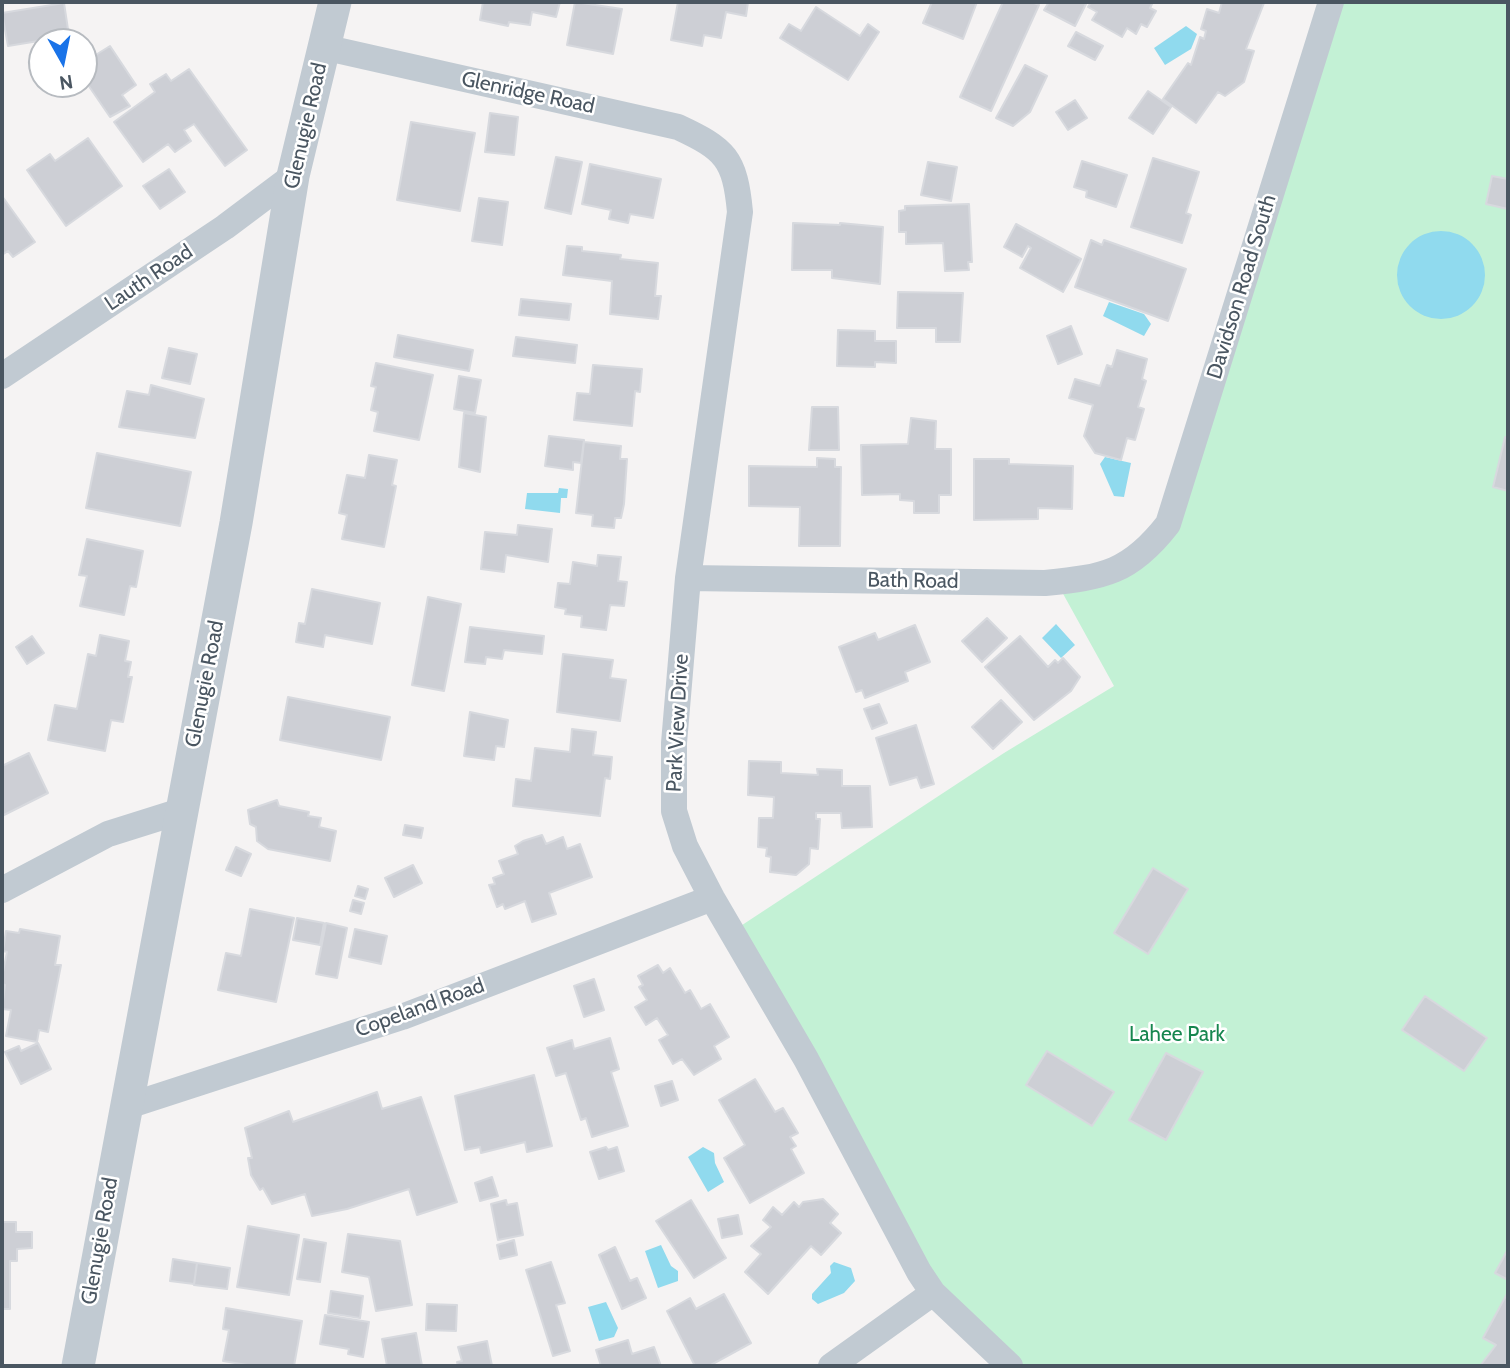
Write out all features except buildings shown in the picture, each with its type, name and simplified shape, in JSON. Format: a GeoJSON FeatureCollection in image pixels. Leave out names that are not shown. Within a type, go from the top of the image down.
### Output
{"type":"FeatureCollection","features":[{"type":"Feature","properties":{"kind":"street","name":"Glenugie Road"},"geometry":{"type":"LineString","coordinates":[[78,1366],[236,523],[293,176],[335,2]]}},
{"type":"Feature","properties":{"kind":"street","name":"Davidson Road South"},"geometry":{"type":"LineString","coordinates":[[1134,561],[1168,524],[1331,2]]}},
{"type":"Feature","properties":{"kind":"street","name":"Glenridge Road"},"geometry":{"type":"LineString","coordinates":[[323,47],[678,127],[725,155]]}},
{"type":"Feature","properties":{"kind":"street","name":"Park View Drive"},"geometry":{"type":"LineString","coordinates":[[725,155],[734,173],[740,212],[688,578],[674,743],[674,811],[685,846],[712,898],[807,1059],[899,1238],[933,1293],[1010,1366]]}},
{"type":"Feature","properties":{"kind":"street","name":"Lauth Road"},"geometry":{"type":"LineString","coordinates":[[2,376],[225,227],[293,176]]}},
{"type":"Feature","properties":{"kind":"street","name":"Bath Road"},"geometry":{"type":"LineString","coordinates":[[688,578],[1045,583],[1084,579],[1113,571],[1134,561]]}},
{"type":"Feature","properties":{"kind":"street"},"geometry":{"type":"LineString","coordinates":[[2,890],[108,834],[181,811]]}},
{"type":"Feature","properties":{"kind":"street","name":"Copeland Road"},"geometry":{"type":"LineString","coordinates":[[125,1107],[402,1017],[712,898]]}},
{"type":"Feature","properties":{"kind":"street"},"geometry":{"type":"LineString","coordinates":[[831,1366],[933,1293]]}},
{"type":"Feature","properties":{"kind":"green space","name":"Lahee Park"},"geometry":{"type":"Polygon","coordinates":[[[1330,2],[1508,2],[1508,1366],[1012,1366],[935,1293],[733,931],[1004,753],[1114,686],[1056,581],[1082,579],[1167,523],[1330,2]]]}},
{"type":"Feature","properties":{"kind":"water"},"geometry":{"type":"Polygon","coordinates":[[[1186,26],[1197,34],[1191,49],[1165,65],[1154,48],[1186,26]]]}},
{"type":"Feature","properties":{"kind":"water"},"geometry":{"type":"Polygon","coordinates":[[[1441,231],[1458,235],[1472,244],[1481,258],[1485,275],[1481,292],[1472,306],[1458,315],[1441,319],[1424,315],[1410,306],[1401,292],[1397,275],[1401,258],[1410,244],[1424,235],[1441,231]]]}},
{"type":"Feature","properties":{"kind":"water"},"geometry":{"type":"Polygon","coordinates":[[[1109,302],[1144,314],[1151,324],[1144,336],[1103,316],[1109,302]]]}},
{"type":"Feature","properties":{"kind":"water"},"geometry":{"type":"Polygon","coordinates":[[[1105,457],[1131,463],[1124,497],[1114,496],[1100,464],[1105,457]]]}},
{"type":"Feature","properties":{"kind":"water"},"geometry":{"type":"Polygon","coordinates":[[[559,488],[568,489],[567,498],[561,498],[560,513],[525,509],[527,493],[558,493],[559,488]]]}},
{"type":"Feature","properties":{"kind":"water"},"geometry":{"type":"Polygon","coordinates":[[[1056,624],[1075,645],[1061,658],[1042,638],[1056,624]]]}},
{"type":"Feature","properties":{"kind":"water"},"geometry":{"type":"Polygon","coordinates":[[[703,1147],[714,1153],[715,1163],[724,1182],[708,1192],[688,1157],[703,1147]]]}},
{"type":"Feature","properties":{"kind":"water"},"geometry":{"type":"Polygon","coordinates":[[[661,1245],[671,1266],[678,1271],[678,1281],[658,1288],[645,1251],[661,1245]]]}},
{"type":"Feature","properties":{"kind":"water"},"geometry":{"type":"Polygon","coordinates":[[[834,1262],[851,1268],[855,1281],[844,1293],[818,1304],[812,1299],[812,1294],[831,1273],[830,1266],[834,1262]]]}},
{"type":"Feature","properties":{"kind":"water"},"geometry":{"type":"Polygon","coordinates":[[[606,1302],[618,1328],[614,1337],[599,1341],[588,1307],[606,1302]]]}}]}
